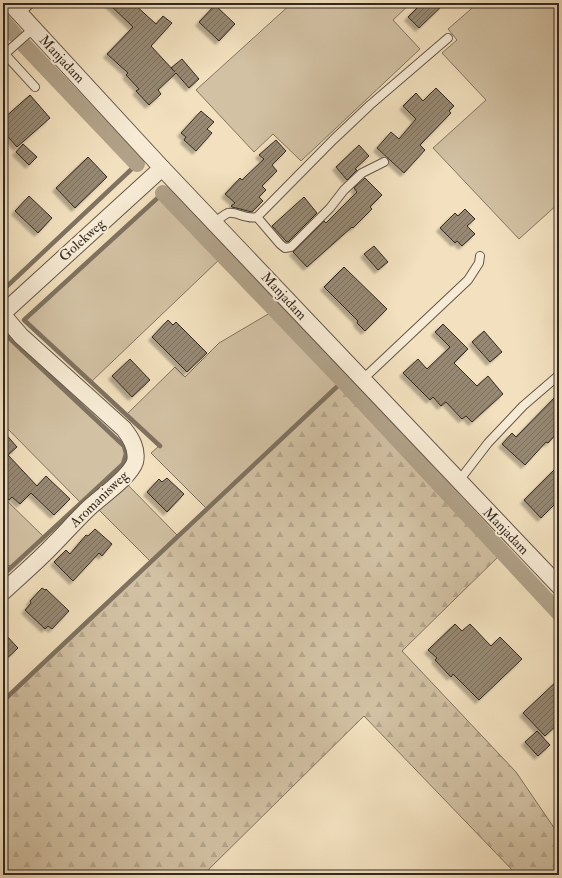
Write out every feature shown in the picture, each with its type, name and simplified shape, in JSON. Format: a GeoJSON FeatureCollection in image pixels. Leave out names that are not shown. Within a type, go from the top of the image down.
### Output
{"type":"FeatureCollection","features":[{"type":"Feature","properties":{"kind":"street","name":"Manjadam"},"geometry":{"type":"LineString","coordinates":[[20,6],[34,28],[162,168],[458,482],[559,586]]}},
{"type":"Feature","properties":{"kind":"street","name":"Golekweg"},"geometry":{"type":"LineString","coordinates":[[3,314],[162,168]]}},
{"type":"Feature","properties":{"kind":"street","name":"Aromanisweg"},"geometry":{"type":"LineString","coordinates":[[3,314],[21,336],[124,428],[132,439],[135,450],[135,461],[132,468],[119,482],[90,507],[54,544],[3,592]]}},
{"type":"Feature","properties":{"kind":"lane"},"geometry":{"type":"LineString","coordinates":[[34,28],[7,52],[3,52],[35,87]]}},
{"type":"Feature","properties":{"kind":"lane"},"geometry":{"type":"LineString","coordinates":[[214,222],[231,213],[250,218],[257,217],[370,105],[448,38]]}},
{"type":"Feature","properties":{"kind":"lane"},"geometry":{"type":"LineString","coordinates":[[257,217],[280,244],[285,248],[291,247],[330,208],[344,190],[362,173],[384,162]]}},
{"type":"Feature","properties":{"kind":"lane"},"geometry":{"type":"LineString","coordinates":[[362,380],[468,280],[479,263],[480,256]]}},
{"type":"Feature","properties":{"kind":"lane"},"geometry":{"type":"LineString","coordinates":[[458,482],[493,438],[523,406],[559,375]]}},
{"type":"Feature","properties":{"kind":"green space"},"geometry":{"type":"Polygon","coordinates":[[[292,3],[411,3],[393,20],[420,49],[301,161],[273,134],[254,152],[196,90],[292,3]]]}},
{"type":"Feature","properties":{"kind":"green space"},"geometry":{"type":"Polygon","coordinates":[[[478,3],[559,3],[559,203],[519,239],[433,148],[486,100],[442,53],[457,40],[448,29],[478,3]]]}},
{"type":"Feature","properties":{"kind":"green space"},"geometry":{"type":"Polygon","coordinates":[[[163,193],[223,256],[91,382],[24,320],[163,193]]]}},
{"type":"Feature","properties":{"kind":"green space"},"geometry":{"type":"Polygon","coordinates":[[[275,310],[343,381],[207,509],[151,453],[159,446],[126,415],[175,367],[185,377],[219,343],[275,310]]]}},
{"type":"Feature","properties":{"kind":"green space"},"geometry":{"type":"Polygon","coordinates":[[[7,336],[124,446],[126,454],[123,464],[81,503],[3,424],[3,340],[7,336]]]}},
{"type":"Feature","properties":{"kind":"green space"},"geometry":{"type":"Polygon","coordinates":[[[343,381],[503,552],[402,651],[516,772],[559,835],[559,875],[517,875],[364,716],[203,875],[3,875],[3,701],[343,381]]]}},
{"type":"Feature","properties":{"kind":"green space"},"geometry":{"type":"Polygon","coordinates":[[[124,481],[178,536],[151,562],[95,506],[124,481]]]}},
{"type":"Feature","properties":{"kind":"green space"},"geometry":{"type":"Polygon","coordinates":[[[3,497],[44,537],[14,565],[6,566],[3,563],[3,497]]]}},
{"type":"Feature","properties":{"kind":"building"},"geometry":{"type":"Polygon","coordinates":[[[108,3],[133,3],[156,24],[163,16],[172,23],[151,46],[171,68],[182,59],[199,79],[189,88],[176,73],[158,90],[161,94],[149,105],[136,91],[139,89],[126,75],[128,73],[107,54],[133,27],[108,3]]]}},
{"type":"Feature","properties":{"kind":"building"},"geometry":{"type":"Polygon","coordinates":[[[422,3],[445,3],[419,28],[408,17],[422,3]]]}},
{"type":"Feature","properties":{"kind":"building"},"geometry":{"type":"Polygon","coordinates":[[[215,5],[235,24],[219,41],[199,22],[215,5]]]}},
{"type":"Feature","properties":{"kind":"building"},"geometry":{"type":"Polygon","coordinates":[[[436,88],[454,106],[449,111],[451,113],[420,145],[425,150],[404,173],[377,148],[391,132],[399,139],[416,119],[403,106],[416,93],[423,101],[436,88]]]}},
{"type":"Feature","properties":{"kind":"building"},"geometry":{"type":"Polygon","coordinates":[[[30,95],[50,118],[17,147],[3,131],[3,119],[30,95]]]}},
{"type":"Feature","properties":{"kind":"building"},"geometry":{"type":"Polygon","coordinates":[[[201,111],[214,122],[207,129],[212,133],[196,151],[184,140],[186,137],[181,133],[201,111]]]}},
{"type":"Feature","properties":{"kind":"building"},"geometry":{"type":"Polygon","coordinates":[[[276,140],[286,151],[272,165],[277,171],[262,186],[266,190],[259,197],[263,201],[252,212],[232,207],[231,206],[235,203],[225,194],[240,178],[242,180],[264,159],[259,155],[276,140]]]}},
{"type":"Feature","properties":{"kind":"building"},"geometry":{"type":"Polygon","coordinates":[[[23,144],[37,157],[29,165],[16,152],[23,144]]]}},
{"type":"Feature","properties":{"kind":"building"},"geometry":{"type":"Polygon","coordinates":[[[359,145],[369,156],[355,169],[357,170],[347,180],[336,167],[359,145]]]}},
{"type":"Feature","properties":{"kind":"building"},"geometry":{"type":"Polygon","coordinates":[[[88,157],[107,177],[75,208],[56,188],[88,157]]]}},
{"type":"Feature","properties":{"kind":"building"},"geometry":{"type":"Polygon","coordinates":[[[365,178],[382,195],[370,207],[372,209],[353,228],[352,227],[307,267],[293,252],[324,221],[326,223],[357,192],[354,188],[365,178]]]}},
{"type":"Feature","properties":{"kind":"building"},"geometry":{"type":"Polygon","coordinates":[[[29,196],[52,218],[38,233],[15,211],[29,196]]]}},
{"type":"Feature","properties":{"kind":"building"},"geometry":{"type":"Polygon","coordinates":[[[304,197],[317,213],[287,242],[272,226],[304,197]]]}},
{"type":"Feature","properties":{"kind":"building"},"geometry":{"type":"Polygon","coordinates":[[[465,209],[475,219],[467,226],[475,234],[462,246],[457,241],[455,243],[440,228],[455,213],[458,216],[465,209]]]}},
{"type":"Feature","properties":{"kind":"building"},"geometry":{"type":"Polygon","coordinates":[[[374,246],[388,262],[378,270],[364,254],[374,246]]]}},
{"type":"Feature","properties":{"kind":"building"},"geometry":{"type":"Polygon","coordinates":[[[344,267],[387,309],[365,331],[357,323],[358,321],[324,287],[344,267]]]}},
{"type":"Feature","properties":{"kind":"building"},"geometry":{"type":"Polygon","coordinates":[[[168,320],[173,325],[176,322],[207,353],[187,372],[152,337],[168,320]]]}},
{"type":"Feature","properties":{"kind":"building"},"geometry":{"type":"Polygon","coordinates":[[[443,324],[468,349],[454,363],[477,386],[488,376],[503,394],[472,422],[466,416],[462,419],[446,402],[441,406],[433,397],[430,400],[403,373],[418,359],[427,369],[450,347],[435,332],[443,324]]]}},
{"type":"Feature","properties":{"kind":"building"},"geometry":{"type":"Polygon","coordinates":[[[484,331],[502,352],[490,362],[472,342],[484,331]]]}},
{"type":"Feature","properties":{"kind":"building"},"geometry":{"type":"Polygon","coordinates":[[[130,359],[150,380],[132,397],[112,376],[130,359]]]}},
{"type":"Feature","properties":{"kind":"building"},"geometry":{"type":"Polygon","coordinates":[[[559,393],[559,431],[548,443],[546,442],[525,465],[502,444],[512,433],[516,437],[559,393]]]}},
{"type":"Feature","properties":{"kind":"building"},"geometry":{"type":"Polygon","coordinates":[[[3,431],[17,447],[8,455],[37,486],[46,476],[70,499],[54,515],[31,493],[20,504],[12,497],[9,500],[3,493],[3,431]]]}},
{"type":"Feature","properties":{"kind":"building"},"geometry":{"type":"Polygon","coordinates":[[[559,465],[559,500],[541,518],[524,500],[559,465]]]}},
{"type":"Feature","properties":{"kind":"building"},"geometry":{"type":"Polygon","coordinates":[[[167,478],[184,494],[167,512],[147,492],[159,479],[162,482],[167,478]]]}},
{"type":"Feature","properties":{"kind":"building"},"geometry":{"type":"Polygon","coordinates":[[[95,529],[112,544],[102,556],[99,553],[73,581],[54,562],[66,550],[70,554],[86,535],[88,536],[95,529]]]}},
{"type":"Feature","properties":{"kind":"building"},"geometry":{"type":"Polygon","coordinates":[[[42,588],[45,590],[46,589],[69,611],[52,629],[48,626],[45,629],[25,610],[31,603],[30,601],[42,588]]]}},
{"type":"Feature","properties":{"kind":"building"},"geometry":{"type":"Polygon","coordinates":[[[455,624],[462,631],[470,624],[491,646],[500,637],[522,659],[479,700],[453,674],[451,677],[435,660],[437,658],[428,650],[455,624]]]}},
{"type":"Feature","properties":{"kind":"building"},"geometry":{"type":"Polygon","coordinates":[[[3,632],[18,648],[3,662],[3,632]]]}},
{"type":"Feature","properties":{"kind":"building"},"geometry":{"type":"Polygon","coordinates":[[[559,679],[559,723],[545,736],[523,713],[559,679]]]}},
{"type":"Feature","properties":{"kind":"building"},"geometry":{"type":"Polygon","coordinates":[[[537,731],[550,745],[538,756],[525,742],[537,731]]]}},
{"type":"Feature","properties":{"kind":"waterway"},"geometry":{"type":"LineString","coordinates":[[3,21],[15,35]]}},
{"type":"Feature","properties":{"kind":"waterway"},"geometry":{"type":"LineString","coordinates":[[24,45],[137,164]]}},
{"type":"Feature","properties":{"kind":"waterway"},"geometry":{"type":"LineString","coordinates":[[3,290],[137,164]]}},
{"type":"Feature","properties":{"kind":"waterway"},"geometry":{"type":"LineString","coordinates":[[160,446],[24,320],[163,193]]}},
{"type":"Feature","properties":{"kind":"waterway"},"geometry":{"type":"LineString","coordinates":[[163,193],[343,381],[559,613]]}},
{"type":"Feature","properties":{"kind":"waterway"},"geometry":{"type":"LineString","coordinates":[[3,340],[7,336],[124,446],[126,454],[123,464],[3,575]]}},
{"type":"Feature","properties":{"kind":"waterway"},"geometry":{"type":"LineString","coordinates":[[3,701],[343,381]]}}]}
